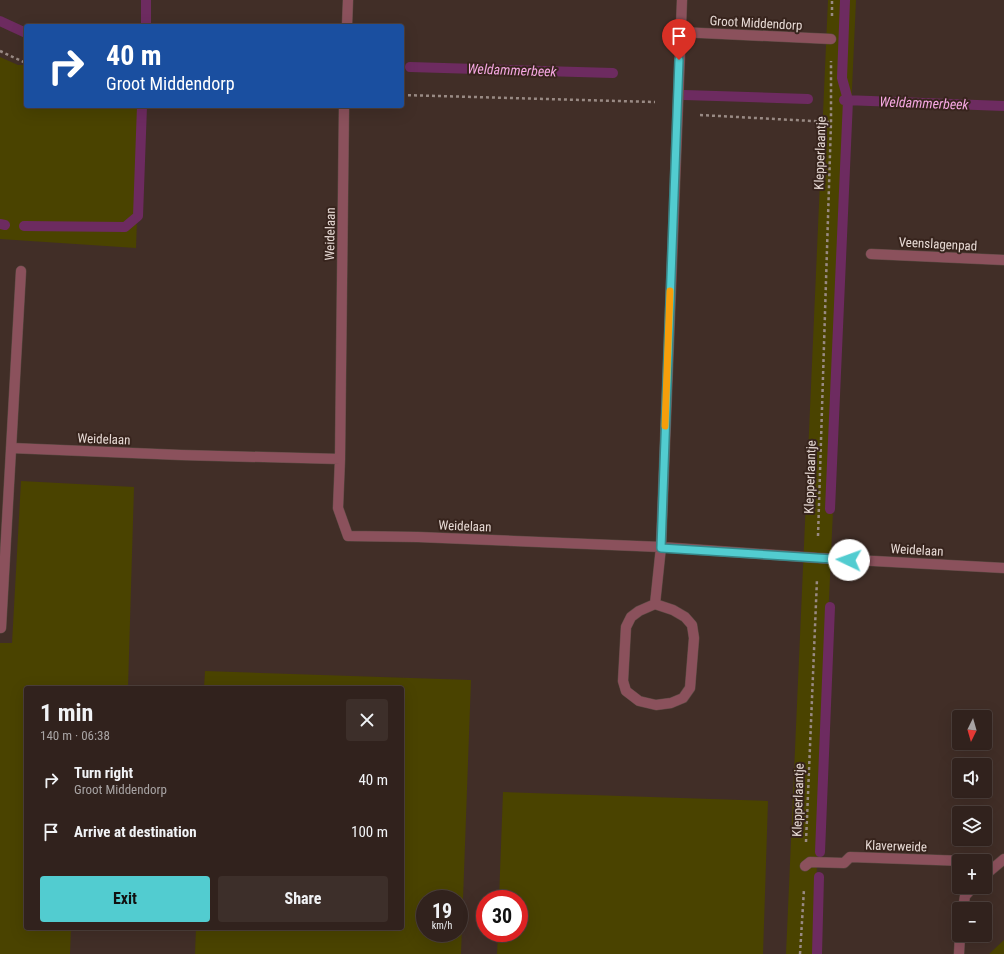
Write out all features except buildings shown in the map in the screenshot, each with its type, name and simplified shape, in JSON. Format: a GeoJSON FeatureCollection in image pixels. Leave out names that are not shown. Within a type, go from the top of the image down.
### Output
{"type":"FeatureCollection","features":[{"type":"Feature","properties":{"kind":"street"},"geometry":{"type":"LineString","coordinates":[[347,24],[348,0]]}},
{"type":"Feature","properties":{"kind":"street"},"geometry":{"type":"LineString","coordinates":[[655,604],[661,548],[682,0]]}},
{"type":"Feature","properties":{"kind":"street","name":"Groot Middendorp"},"geometry":{"type":"LineString","coordinates":[[680,32],[831,39]]}},
{"type":"Feature","properties":{"kind":"street","name":"Weidelaan"},"geometry":{"type":"LineString","coordinates":[[344,108],[340,459],[338,508],[348,536],[418,537],[661,548],[1004,568]]}},
{"type":"Feature","properties":{"kind":"street","name":"Veenslagenpad"},"geometry":{"type":"LineString","coordinates":[[871,254],[1004,260]]}},
{"type":"Feature","properties":{"kind":"street"},"geometry":{"type":"LineString","coordinates":[[1,628],[21,271]]}},
{"type":"Feature","properties":{"kind":"street","name":"Weidelaan"},"geometry":{"type":"LineString","coordinates":[[11,448],[340,459]]}},
{"type":"Feature","properties":{"kind":"street"},"geometry":{"type":"LineString","coordinates":[[655,604],[673,610],[684,617],[692,625],[694,638],[690,688],[683,698],[671,703],[656,705],[639,700],[626,691],[623,681],[626,627],[631,618],[639,611],[655,604]]}},
{"type":"Feature","properties":{"kind":"street","name":"Klaverweide"},"geometry":{"type":"LineString","coordinates":[[805,866],[810,862],[844,863],[850,857],[952,861]]}},
{"type":"Feature","properties":{"kind":"street"},"geometry":{"type":"LineString","coordinates":[[992,868],[1004,859]]}},
{"type":"Feature","properties":{"kind":"street"},"geometry":{"type":"LineString","coordinates":[[960,942],[960,954]]}},
{"type":"Feature","properties":{"kind":"path","name":"Klepperlaantje"},"geometry":{"type":"LineString","coordinates":[[800,954],[818,558],[831,122],[832,0]]}},
{"type":"Feature","properties":{"kind":"path"},"geometry":{"type":"LineString","coordinates":[[0,51],[24,62]]}},
{"type":"Feature","properties":{"kind":"path"},"geometry":{"type":"LineString","coordinates":[[404,95],[677,102]]}},
{"type":"Feature","properties":{"kind":"path"},"geometry":{"type":"LineString","coordinates":[[677,114],[831,122]]}},
{"type":"Feature","properties":{"kind":"shaded area"},"geometry":{"type":"Polygon","coordinates":[[[828,0],[856,0],[813,954],[786,954],[828,0]]]}},
{"type":"Feature","properties":{"kind":"shaded area"},"geometry":{"type":"Polygon","coordinates":[[[0,57],[18,65],[24,65],[24,108],[141,108],[136,248],[0,239],[0,57]]]}},
{"type":"Feature","properties":{"kind":"shaded area"},"geometry":{"type":"Polygon","coordinates":[[[21,481],[134,487],[128,686],[24,686],[24,930],[71,930],[70,954],[0,954],[0,643],[12,643],[21,481]]]}},
{"type":"Feature","properties":{"kind":"shaded area"},"geometry":{"type":"Polygon","coordinates":[[[205,671],[471,680],[463,890],[416,890],[416,942],[461,942],[461,954],[195,954],[196,930],[404,930],[404,686],[204,686],[205,671]]]}},
{"type":"Feature","properties":{"kind":"shaded area"},"geometry":{"type":"Polygon","coordinates":[[[503,792],[768,801],[763,954],[497,954],[498,942],[528,942],[528,890],[499,890],[503,792]]]}},
{"type":"Feature","properties":{"kind":"shaded area"},"geometry":{"type":"Polygon","coordinates":[[[1004,940],[1004,954],[989,954],[1004,940]]]}},
{"type":"Feature","properties":{"kind":"waterway"},"geometry":{"type":"LineString","coordinates":[[146,0],[146,24]]}},
{"type":"Feature","properties":{"kind":"waterway"},"geometry":{"type":"LineString","coordinates":[[830,509],[848,100],[842,78],[845,0]]}},
{"type":"Feature","properties":{"kind":"waterway","name":"Weldammerbeek"},"geometry":{"type":"LineString","coordinates":[[0,21],[24,32]]}},
{"type":"Feature","properties":{"kind":"waterway","name":"Weldammerbeek"},"geometry":{"type":"LineString","coordinates":[[410,67],[613,73]]}},
{"type":"Feature","properties":{"kind":"waterway","name":"Weldammerbeek"},"geometry":{"type":"LineString","coordinates":[[684,95],[808,99]]}},
{"type":"Feature","properties":{"kind":"waterway","name":"Weldammerbeek"},"geometry":{"type":"LineString","coordinates":[[844,100],[1004,106]]}},
{"type":"Feature","properties":{"kind":"waterway"},"geometry":{"type":"LineString","coordinates":[[24,226],[125,227],[138,216],[142,108]]}},
{"type":"Feature","properties":{"kind":"waterway"},"geometry":{"type":"LineString","coordinates":[[0,224],[5,225]]}},
{"type":"Feature","properties":{"kind":"waterway"},"geometry":{"type":"LineString","coordinates":[[820,852],[830,607]]}},
{"type":"Feature","properties":{"kind":"waterway"},"geometry":{"type":"LineString","coordinates":[[817,954],[819,877]]}},
{"type":"Feature","properties":{"kind":"slow traffic"},"geometry":{"type":"LineString","coordinates":[[665,426],[670,291]]}},
{"type":"Feature","properties":{"kind":"route"},"geometry":{"type":"LineString","coordinates":[[679,60],[661,548],[849,560]]}}]}
